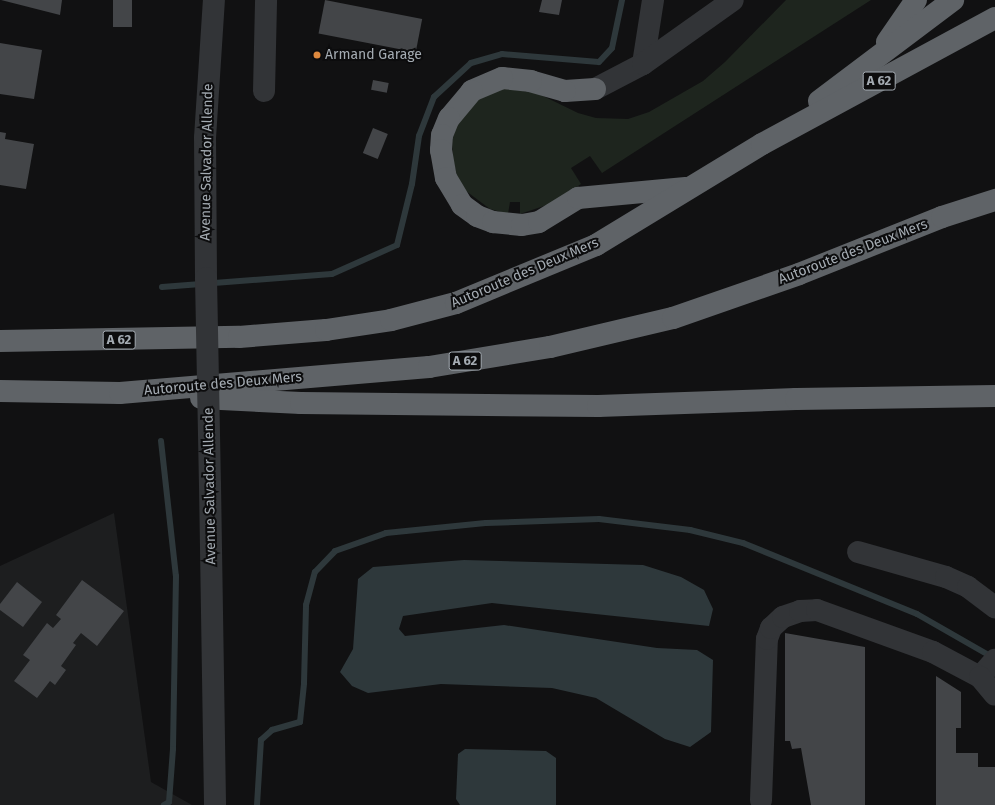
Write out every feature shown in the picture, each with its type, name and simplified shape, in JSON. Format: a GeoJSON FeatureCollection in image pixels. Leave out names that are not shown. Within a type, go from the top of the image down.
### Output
{"type":"FeatureCollection","features":[{"type":"Feature","properties":{"kind":"highway"},"geometry":{"type":"LineString","coordinates":[[877,57],[916,0]]}},
{"type":"Feature","properties":{"kind":"highway"},"geometry":{"type":"LineString","coordinates":[[762,144],[953,0]]}},
{"type":"Feature","properties":{"kind":"highway","name":"Autoroute des Deux Mers"},"geometry":{"type":"LineString","coordinates":[[0,341],[239,337],[326,330],[391,320],[456,303],[596,245],[762,144],[995,18]]}},
{"type":"Feature","properties":{"kind":"highway"},"geometry":{"type":"LineString","coordinates":[[595,89],[565,91],[531,81],[502,78],[472,91],[449,118],[442,136],[441,150],[446,178],[462,205],[477,216],[493,222],[522,225],[539,222],[578,198],[691,187]]}},
{"type":"Feature","properties":{"kind":"highway","name":"Autoroute des Deux Mers"},"geometry":{"type":"LineString","coordinates":[[0,391],[120,393],[429,367],[550,347],[673,318],[799,274],[942,217],[995,200]]}},
{"type":"Feature","properties":{"kind":"highway"},"geometry":{"type":"LineString","coordinates":[[120,393],[301,403],[598,406],[796,399],[995,396]]}},
{"type":"Feature","properties":{"kind":"street","name":"Avenue Salvador Allende"},"geometry":{"type":"LineString","coordinates":[[214,0],[206,138],[206,278],[215,805]]}},
{"type":"Feature","properties":{"kind":"street"},"geometry":{"type":"LineString","coordinates":[[264,91],[266,0]]}},
{"type":"Feature","properties":{"kind":"street"},"geometry":{"type":"LineString","coordinates":[[642,64],[653,0]]}},
{"type":"Feature","properties":{"kind":"street"},"geometry":{"type":"LineString","coordinates":[[595,89],[642,64],[733,0]]}},
{"type":"Feature","properties":{"kind":"street"},"geometry":{"type":"LineString","coordinates":[[858,552],[946,577],[968,587],[995,607]]}},
{"type":"Feature","properties":{"kind":"street"},"geometry":{"type":"LineString","coordinates":[[761,800],[767,639],[771,628],[784,617],[800,611],[817,610],[933,652],[988,668],[995,695]]}},
{"type":"Feature","properties":{"kind":"shaded area"},"geometry":{"type":"Polygon","coordinates":[[[786,0],[871,0],[602,173],[590,156],[571,168],[581,184],[553,203],[520,214],[520,202],[510,202],[508,214],[490,209],[466,191],[457,176],[453,159],[452,141],[458,121],[470,105],[485,94],[501,88],[537,93],[578,113],[596,118],[628,119],[649,112],[703,81],[725,62],[786,0]]]}},
{"type":"Feature","properties":{"kind":"shaded area"},"geometry":{"type":"Polygon","coordinates":[[[114,513],[151,782],[192,805],[0,805],[0,566],[114,513]]]}},
{"type":"Feature","properties":{"kind":"shaded area"},"geometry":{"type":"Polygon","coordinates":[[[464,560],[643,565],[681,577],[704,590],[713,609],[709,626],[492,603],[403,616],[399,629],[405,636],[504,625],[657,648],[697,650],[713,660],[711,732],[690,747],[665,739],[596,698],[552,688],[441,684],[368,693],[352,686],[340,672],[353,649],[358,579],[373,567],[464,560]]]}},
{"type":"Feature","properties":{"kind":"shaded area"},"geometry":{"type":"Polygon","coordinates":[[[465,749],[546,751],[556,758],[556,805],[460,805],[456,799],[458,754],[465,749]]]}},
{"type":"Feature","properties":{"kind":"building"},"geometry":{"type":"Polygon","coordinates":[[[1,0],[62,0],[60,15],[1,0]]]}},
{"type":"Feature","properties":{"kind":"building"},"geometry":{"type":"Polygon","coordinates":[[[113,0],[132,0],[132,27],[113,27],[113,0]]]}},
{"type":"Feature","properties":{"kind":"building"},"geometry":{"type":"Polygon","coordinates":[[[325,0],[422,19],[416,52],[319,33],[325,0]]]}},
{"type":"Feature","properties":{"kind":"building"},"geometry":{"type":"Polygon","coordinates":[[[542,0],[562,0],[559,15],[539,12],[542,0]]]}},
{"type":"Feature","properties":{"kind":"building"},"geometry":{"type":"Polygon","coordinates":[[[0,43],[42,50],[34,99],[0,94],[0,43]]]}},
{"type":"Feature","properties":{"kind":"building"},"geometry":{"type":"Polygon","coordinates":[[[373,80],[389,83],[387,93],[371,90],[373,80]]]}},
{"type":"Feature","properties":{"kind":"building"},"geometry":{"type":"Polygon","coordinates":[[[373,128],[388,134],[378,159],[363,153],[373,128]]]}},
{"type":"Feature","properties":{"kind":"building"},"geometry":{"type":"Polygon","coordinates":[[[0,132],[6,133],[5,139],[34,144],[26,189],[0,185],[0,132]]]}},
{"type":"Feature","properties":{"kind":"building"},"geometry":{"type":"Polygon","coordinates":[[[82,580],[124,611],[97,646],[81,633],[73,643],[76,645],[61,666],[66,670],[55,685],[50,681],[37,698],[14,681],[30,660],[23,655],[47,623],[53,628],[61,619],[56,615],[82,580]]]}},
{"type":"Feature","properties":{"kind":"building"},"geometry":{"type":"Polygon","coordinates":[[[17,582],[42,602],[23,627],[0,610],[0,604],[17,582]]]}},
{"type":"Feature","properties":{"kind":"building"},"geometry":{"type":"Polygon","coordinates":[[[785,633],[865,647],[865,805],[811,805],[801,748],[792,749],[790,741],[785,741],[785,633]]]}},
{"type":"Feature","properties":{"kind":"building"},"geometry":{"type":"Polygon","coordinates":[[[936,676],[961,692],[961,728],[956,728],[956,753],[978,753],[978,767],[995,767],[995,805],[936,805],[936,676]]]}},
{"type":"Feature","properties":{"kind":"waterway"},"geometry":{"type":"LineString","coordinates":[[162,287],[332,274],[397,245],[412,184],[419,136],[434,97],[471,63],[502,54],[599,62],[612,48],[622,0]]}},
{"type":"Feature","properties":{"kind":"waterway"},"geometry":{"type":"LineString","coordinates":[[161,441],[176,576],[173,749],[169,802],[164,805]]}},
{"type":"Feature","properties":{"kind":"waterway"},"geometry":{"type":"LineString","coordinates":[[257,805],[261,740],[272,730],[300,722],[304,683],[306,605],[315,572],[335,551],[386,533],[486,523],[599,519],[690,530],[743,543],[917,614],[992,657]]}},
{"type":"Feature","properties":{"kind":"place","name":"Armand Garage"},"geometry":{"type":"Point","coordinates":[317,55]}}]}
